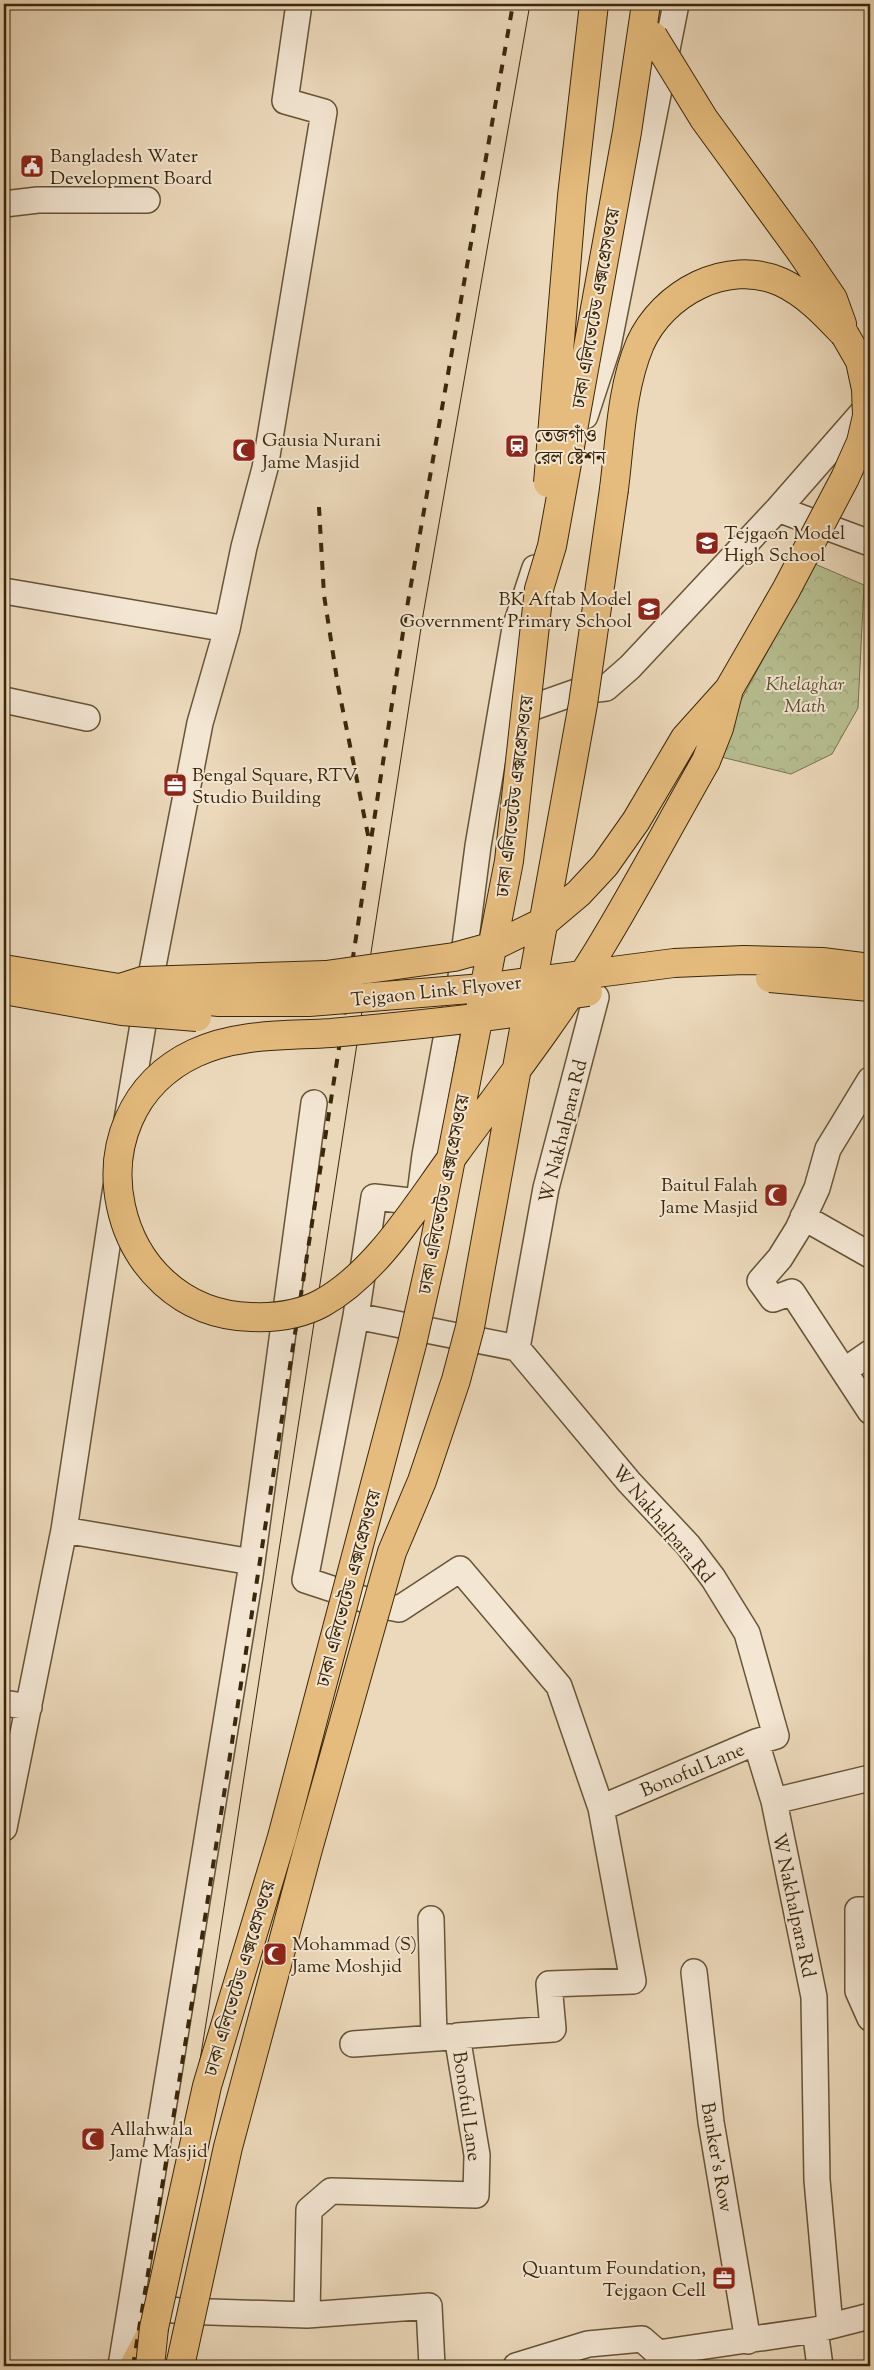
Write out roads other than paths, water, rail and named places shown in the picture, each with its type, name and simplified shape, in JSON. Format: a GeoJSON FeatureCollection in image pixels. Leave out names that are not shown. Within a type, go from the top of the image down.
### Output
{"type":"FeatureCollection","features":[{"type":"Feature","properties":{"kind":"main road"},"geometry":{"type":"LineString","coordinates":[[539,589],[541,531],[547,494],[564,285],[594,4]]}},
{"type":"Feature","properties":{"kind":"main road"},"geometry":{"type":"LineString","coordinates":[[120,988],[142,981],[326,975],[454,958],[494,946],[547,920],[579,893],[605,865],[636,821],[686,738],[729,689],[786,590],[845,478],[861,442],[867,416],[866,388],[860,362],[845,335],[833,299],[704,119],[653,36],[640,4]]}},
{"type":"Feature","properties":{"kind":"main road","name":"ঢাকা এলিভেটেড এক্সপ্রেসওয়ে"},"geometry":{"type":"LineString","coordinates":[[150,2366],[154,2328],[207,2086],[282,1836],[416,1326],[509,861],[539,589],[552,546],[612,219],[646,4]]}},
{"type":"Feature","properties":{"kind":"main road","name":"ঢাকা এলিভেটেড এক্সপ্রেসওয়ে"},"geometry":{"type":"LineString","coordinates":[[180,2366],[228,2147],[308,1850],[392,1552],[422,1481],[456,1380],[470,1327],[583,704],[625,402],[640,346],[650,324],[669,305],[692,288],[711,279],[730,275],[753,275],[780,282],[802,294],[845,335]]}},
{"type":"Feature","properties":{"kind":"main road"},"geometry":{"type":"LineString","coordinates":[[591,995],[578,995],[570,998],[563,1000],[555,1003],[526,1011],[386,1028],[233,1040],[194,1053],[171,1066],[152,1085],[131,1116],[120,1147],[116,1178],[120,1210],[139,1253],[168,1286],[187,1300],[212,1311],[241,1317],[268,1318],[295,1314],[319,1305],[356,1279],[409,1216],[552,1019],[562,1004],[568,996],[588,966],[598,952],[706,761],[719,728],[729,689]]}},
{"type":"Feature","properties":{"kind":"main road","name":"Tejgaon Link Flyover"},"geometry":{"type":"LineString","coordinates":[[4,969],[167,996],[219,1002],[309,1002],[483,988],[674,963],[744,960],[822,962],[870,968]]}},
{"type":"Feature","properties":{"kind":"main road","name":"Tejgaon Link Flyover"},"geometry":{"type":"LineString","coordinates":[[4,990],[122,1011],[247,1020],[406,1016],[591,995],[647,983],[728,978],[791,980],[870,987]]}},
{"type":"Feature","properties":{"kind":"main road"},"geometry":{"type":"LineString","coordinates":[[134,2366],[154,2328]]}},
{"type":"Feature","properties":{"kind":"street"},"geometry":{"type":"LineString","coordinates":[[4,1828],[64,1530],[140,1036],[200,723],[227,629],[244,547],[266,468],[324,112],[286,101],[299,4]]}},
{"type":"Feature","properties":{"kind":"street"},"geometry":{"type":"LineString","coordinates":[[601,1808],[559,1686],[460,1568],[399,1609],[384,1606],[304,1580],[356,1316],[374,1197],[419,1202],[425,1155],[447,1034],[458,1000],[496,734],[515,628],[608,346],[676,4]]}},
{"type":"Feature","properties":{"kind":"street"},"geometry":{"type":"LineString","coordinates":[[4,204],[38,200],[147,200]]}},
{"type":"Feature","properties":{"kind":"street"},"geometry":{"type":"LineString","coordinates":[[496,734],[509,715],[579,691],[606,688],[630,667],[778,510],[870,404]]}},
{"type":"Feature","properties":{"kind":"street"},"geometry":{"type":"LineString","coordinates":[[778,510],[870,544]]}},
{"type":"Feature","properties":{"kind":"street"},"geometry":{"type":"LineString","coordinates":[[4,591],[227,629]]}},
{"type":"Feature","properties":{"kind":"street"},"geometry":{"type":"LineString","coordinates":[[4,700],[88,718]]}},
{"type":"Feature","properties":{"kind":"street"},"geometry":{"type":"LineString","coordinates":[[458,1000],[682,972],[768,972],[870,979]]}},
{"type":"Feature","properties":{"kind":"street","name":"W Nakhalpara Rd"},"geometry":{"type":"LineString","coordinates":[[591,995],[546,1188],[518,1348],[630,1482],[688,1545],[713,1578],[747,1633],[776,1736],[756,1742],[774,1801],[814,1997],[822,2328],[820,2366]]}},
{"type":"Feature","properties":{"kind":"street"},"geometry":{"type":"LineString","coordinates":[[870,1080],[828,1150],[817,1188],[804,1217],[780,1258],[760,1281],[773,1298],[792,1292],[870,1411]]}},
{"type":"Feature","properties":{"kind":"street"},"geometry":{"type":"LineString","coordinates":[[121,2366],[252,1562],[314,1103]]}},
{"type":"Feature","properties":{"kind":"street"},"geometry":{"type":"LineString","coordinates":[[804,1217],[870,1255]]}},
{"type":"Feature","properties":{"kind":"street"},"geometry":{"type":"LineString","coordinates":[[356,1316],[518,1348]]}},
{"type":"Feature","properties":{"kind":"street"},"geometry":{"type":"LineString","coordinates":[[844,1371],[870,1353]]}},
{"type":"Feature","properties":{"kind":"street"},"geometry":{"type":"LineString","coordinates":[[64,1530],[252,1562]]}},
{"type":"Feature","properties":{"kind":"street"},"geometry":{"type":"LineString","coordinates":[[4,1703],[28,1707]]}},
{"type":"Feature","properties":{"kind":"street","name":"Bonoful Lane"},"geometry":{"type":"LineString","coordinates":[[308,2315],[309,2210],[331,2191],[476,2195],[478,2155],[446,2037],[553,2029],[549,1984],[632,1980],[601,1808],[756,1742]]}},
{"type":"Feature","properties":{"kind":"street"},"geometry":{"type":"LineString","coordinates":[[774,1801],[870,1778]]}},
{"type":"Feature","properties":{"kind":"street"},"geometry":{"type":"LineString","coordinates":[[870,1910],[858,1910],[858,1991],[870,2018]]}},
{"type":"Feature","properties":{"kind":"street"},"geometry":{"type":"LineString","coordinates":[[353,2044],[446,2037],[431,1919]]}},
{"type":"Feature","properties":{"kind":"street","name":"Banker's Row"},"geometry":{"type":"LineString","coordinates":[[694,1972],[711,2122],[748,2341]]}},
{"type":"Feature","properties":{"kind":"street"},"geometry":{"type":"LineString","coordinates":[[132,2304],[180,2311],[308,2315],[430,2306],[432,2366]]}},
{"type":"Feature","properties":{"kind":"street"},"geometry":{"type":"LineString","coordinates":[[516,2366],[588,2344],[642,2338],[658,2360],[822,2328],[870,2316]]}},
{"type":"Feature","properties":{"kind":"tram line"},"geometry":{"type":"LineString","coordinates":[[150,2366],[209,2005],[423,615],[530,4]]}},
{"type":"Feature","properties":{"kind":"railway"},"geometry":{"type":"LineString","coordinates":[[133,2366],[192,2002],[406,613],[513,4]]}},
{"type":"Feature","properties":{"kind":"railway"},"geometry":{"type":"LineString","coordinates":[[319,507],[324,595],[338,686],[369,840]]}},
{"type":"Feature","properties":{"kind":"place","name":"Bangladesh Water Development Board"},"geometry":{"type":"Point","coordinates":[32,166]}},
{"type":"Feature","properties":{"kind":"place","name":"তেজগাঁও রেল ষ্টেশন"},"geometry":{"type":"Point","coordinates":[517,446]}},
{"type":"Feature","properties":{"kind":"place","name":"Gausia Nurani Jame Masjid"},"geometry":{"type":"Point","coordinates":[244,450]}},
{"type":"Feature","properties":{"kind":"place","name":"Tejgaon Model High School"},"geometry":{"type":"Point","coordinates":[707,543]}},
{"type":"Feature","properties":{"kind":"place","name":"BK Aftab Model Government Primary School"},"geometry":{"type":"Point","coordinates":[649,609]}},
{"type":"Feature","properties":{"kind":"place","name":"Bengal Square, RTV Studio Building"},"geometry":{"type":"Point","coordinates":[175,785]}},
{"type":"Feature","properties":{"kind":"place","name":"Baitul Falah Jame Masjid"},"geometry":{"type":"Point","coordinates":[776,1195]}},
{"type":"Feature","properties":{"kind":"place","name":"Mohammad (S) Jame Moshjid"},"geometry":{"type":"Point","coordinates":[275,1954]}},
{"type":"Feature","properties":{"kind":"place","name":"Allahwala Jame Masjid"},"geometry":{"type":"Point","coordinates":[93,2139]}},
{"type":"Feature","properties":{"kind":"place","name":"Quantum Foundation, Tejgaon Cell"},"geometry":{"type":"Point","coordinates":[724,2278]}},
{"type":"Feature","properties":{"kind":"park label","name":"Khelaghar Math"},"geometry":{"type":"Point","coordinates":[805,694]}}]}
